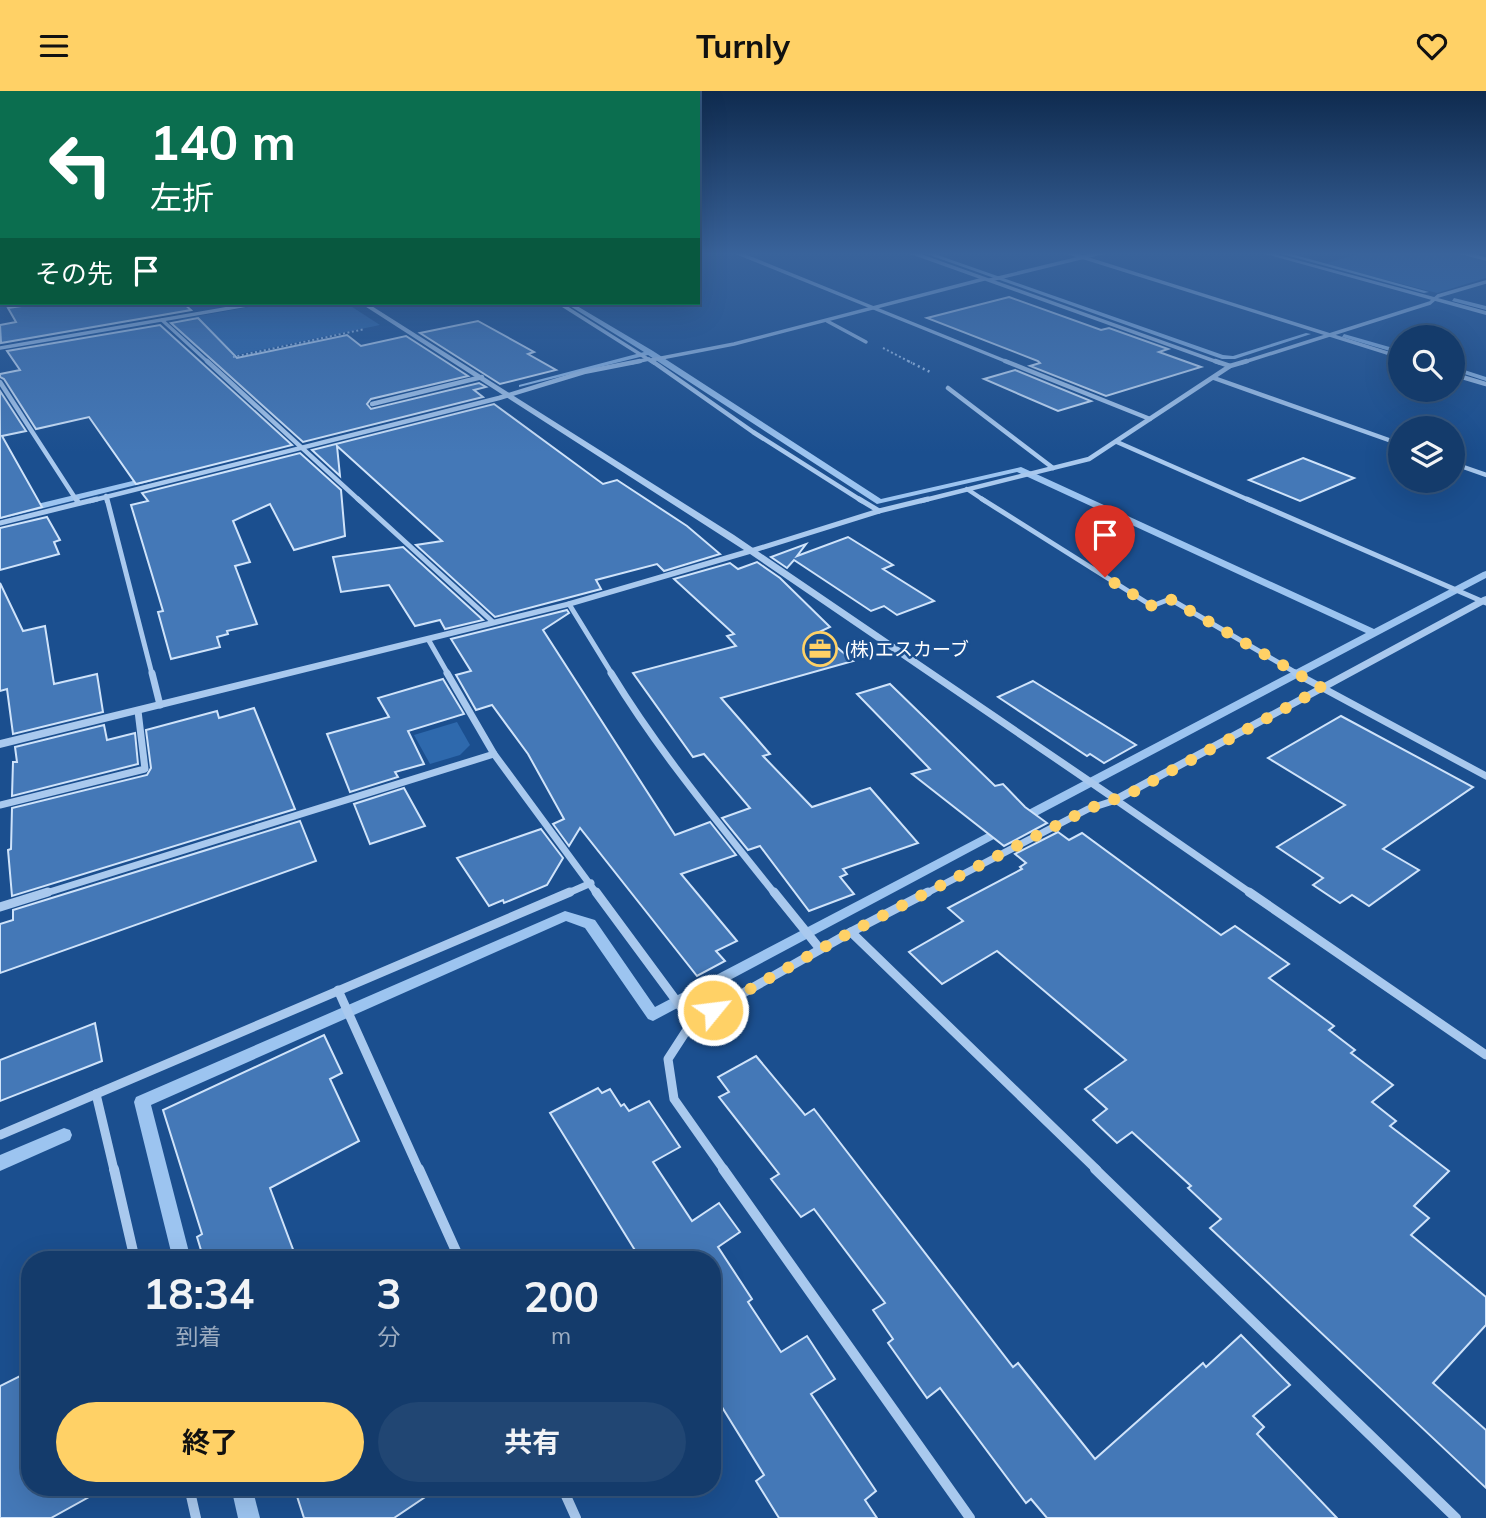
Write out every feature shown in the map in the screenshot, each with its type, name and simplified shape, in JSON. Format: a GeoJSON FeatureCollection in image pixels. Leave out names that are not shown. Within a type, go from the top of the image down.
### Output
{"type":"FeatureCollection","features":[{"type":"Feature","properties":{"kind":"street"},"geometry":{"type":"LineString","coordinates":[[0,348],[170,319]]}},
{"type":"Feature","properties":{"kind":"street"},"geometry":{"type":"LineString","coordinates":[[388,319],[751,551],[1486,1055]]}},
{"type":"Feature","properties":{"kind":"street"},"geometry":{"type":"LineString","coordinates":[[584,319],[654,359],[753,432],[879,512]]}},
{"type":"Feature","properties":{"kind":"street"},"geometry":{"type":"LineString","coordinates":[[0,523],[76,499],[106,496],[299,444],[510,395],[584,372],[734,344],[833,319]]}},
{"type":"Feature","properties":{"kind":"street"},"geometry":{"type":"LineString","coordinates":[[901,319],[1150,419]]}},
{"type":"Feature","properties":{"kind":"street"},"geometry":{"type":"LineString","coordinates":[[1100,319],[1230,366]]}},
{"type":"Feature","properties":{"kind":"street"},"geometry":{"type":"LineString","coordinates":[[1276,319],[1388,353]]}},
{"type":"Feature","properties":{"kind":"street"},"geometry":{"type":"LineString","coordinates":[[0,744],[569,604],[879,512],[1089,459],[1230,366],[1377,319]]}},
{"type":"Feature","properties":{"kind":"street"},"geometry":{"type":"LineString","coordinates":[[162,320],[493,622]]}},
{"type":"Feature","properties":{"kind":"street"},"geometry":{"type":"LineString","coordinates":[[826,320],[866,342]]}},
{"type":"Feature","properties":{"kind":"street"},"geometry":{"type":"LineString","coordinates":[[372,404],[482,377]]}},
{"type":"Feature","properties":{"kind":"street"},"geometry":{"type":"LineString","coordinates":[[1465,377],[1486,384]]}},
{"type":"Feature","properties":{"kind":"street"},"geometry":{"type":"LineString","coordinates":[[1214,378],[1388,440]]}},
{"type":"Feature","properties":{"kind":"street"},"geometry":{"type":"LineString","coordinates":[[0,382],[76,499]]}},
{"type":"Feature","properties":{"kind":"street"},"geometry":{"type":"LineString","coordinates":[[948,388],[1053,468]]}},
{"type":"Feature","properties":{"kind":"street"},"geometry":{"type":"LineString","coordinates":[[1117,442],[1484,601]]}},
{"type":"Feature","properties":{"kind":"street"},"geometry":{"type":"LineString","coordinates":[[1465,468],[1486,475]]}},
{"type":"Feature","properties":{"kind":"street"},"geometry":{"type":"LineString","coordinates":[[967,489],[1152,606],[1170,599],[1304,678],[1486,776]]}},
{"type":"Feature","properties":{"kind":"street"},"geometry":{"type":"LineString","coordinates":[[106,496],[160,705]]}},
{"type":"Feature","properties":{"kind":"street"},"geometry":{"type":"LineString","coordinates":[[970,1518],[674,1099],[668,1059],[692,1022],[820,949],[1088,809],[1116,800],[1484,601]]}},
{"type":"Feature","properties":{"kind":"street"},"geometry":{"type":"LineString","coordinates":[[569,604],[642,724],[820,949]]}},
{"type":"Feature","properties":{"kind":"street"},"geometry":{"type":"LineString","coordinates":[[428,639],[494,754],[692,1022]]}},
{"type":"Feature","properties":{"kind":"street"},"geometry":{"type":"LineString","coordinates":[[0,805],[145,769],[138,711]]}},
{"type":"Feature","properties":{"kind":"street"},"geometry":{"type":"LineString","coordinates":[[0,907],[494,754]]}},
{"type":"Feature","properties":{"kind":"street"},"geometry":{"type":"LineString","coordinates":[[0,1135],[591,883]]}},
{"type":"Feature","properties":{"kind":"street"},"geometry":{"type":"LineString","coordinates":[[851,932],[1457,1518]]}},
{"type":"Feature","properties":{"kind":"street"},"geometry":{"type":"LineString","coordinates":[[338,991],[456,1251]]}},
{"type":"Feature","properties":{"kind":"street"},"geometry":{"type":"LineString","coordinates":[[96,1094],[133,1251]]}},
{"type":"Feature","properties":{"kind":"street"},"geometry":{"type":"LineString","coordinates":[[191,1496],[196,1518]]}},
{"type":"Feature","properties":{"kind":"street"},"geometry":{"type":"LineString","coordinates":[[566,1496],[576,1518]]}},
{"type":"Feature","properties":{"kind":"path"},"geometry":{"type":"LineString","coordinates":[[209,362],[372,327]]}},
{"type":"Feature","properties":{"kind":"path"},"geometry":{"type":"LineString","coordinates":[[866,342],[954,385],[948,388]]}},
{"type":"Feature","properties":{"kind":"shaded area"},"geometry":{"type":"Polygon","coordinates":[[[182,319],[370,319],[380,325],[217,359],[176,322],[182,319]]]}},
{"type":"Feature","properties":{"kind":"shaded area"},"geometry":{"type":"Polygon","coordinates":[[[457,722],[470,745],[460,755],[430,764],[414,735],[457,722]]]}},
{"type":"Feature","properties":{"kind":"building"},"geometry":{"type":"Polygon","coordinates":[[[14,319],[142,319],[1,343],[0,325],[16,322],[14,319]]]}},
{"type":"Feature","properties":{"kind":"building"},"geometry":{"type":"Polygon","coordinates":[[[199,319],[237,358],[347,335],[361,346],[406,336],[468,376],[371,399],[367,404],[371,409],[479,383],[486,387],[474,390],[483,397],[303,442],[171,323],[199,319]]]}},
{"type":"Feature","properties":{"kind":"building"},"geometry":{"type":"Polygon","coordinates":[[[929,319],[1069,319],[1101,330],[1109,328],[1168,349],[1159,352],[1201,367],[1106,396],[1030,366],[1040,363],[929,319]]]}},
{"type":"Feature","properties":{"kind":"building"},"geometry":{"type":"Polygon","coordinates":[[[478,321],[534,352],[528,354],[556,370],[500,384],[420,333],[478,321]]]}},
{"type":"Feature","properties":{"kind":"building"},"geometry":{"type":"Polygon","coordinates":[[[160,325],[292,445],[136,484],[89,417],[36,429],[4,379],[0,377],[0,374],[20,370],[7,351],[160,325]]]}},
{"type":"Feature","properties":{"kind":"building"},"geometry":{"type":"Polygon","coordinates":[[[1015,370],[1091,401],[1058,411],[984,379],[1015,370]]]}},
{"type":"Feature","properties":{"kind":"building"},"geometry":{"type":"Polygon","coordinates":[[[0,391],[26,431],[2,436],[42,507],[0,518],[0,391]]]}},
{"type":"Feature","properties":{"kind":"building"},"geometry":{"type":"Polygon","coordinates":[[[494,404],[603,484],[617,480],[687,526],[720,554],[664,571],[657,564],[596,580],[601,589],[495,617],[416,545],[442,541],[337,446],[340,476],[312,450],[494,404]]]}},
{"type":"Feature","properties":{"kind":"building"},"geometry":{"type":"Polygon","coordinates":[[[300,453],[341,490],[345,536],[294,550],[270,504],[233,521],[250,562],[235,566],[257,624],[227,631],[228,634],[217,637],[220,647],[171,659],[158,612],[163,611],[131,505],[148,501],[142,493],[300,453]]]}},
{"type":"Feature","properties":{"kind":"building"},"geometry":{"type":"Polygon","coordinates":[[[1303,458],[1354,478],[1300,501],[1249,480],[1303,458]]]}},
{"type":"Feature","properties":{"kind":"building"},"geometry":{"type":"Polygon","coordinates":[[[47,517],[60,540],[54,542],[59,554],[0,570],[0,528],[47,517]]]}},
{"type":"Feature","properties":{"kind":"building"},"geometry":{"type":"Polygon","coordinates":[[[848,537],[893,565],[883,569],[934,601],[897,615],[884,606],[871,611],[794,560],[787,568],[771,557],[806,544],[797,556],[848,537]]]}},
{"type":"Feature","properties":{"kind":"building"},"geometry":{"type":"Polygon","coordinates":[[[403,547],[483,620],[445,629],[440,620],[415,626],[389,585],[341,592],[333,557],[403,547]]]}},
{"type":"Feature","properties":{"kind":"building"},"geometry":{"type":"Polygon","coordinates":[[[757,562],[780,578],[830,627],[819,632],[853,661],[721,698],[770,754],[763,756],[812,807],[870,788],[918,843],[843,869],[847,874],[840,877],[854,894],[809,911],[760,846],[748,850],[722,818],[750,808],[704,754],[693,757],[633,673],[736,646],[727,636],[734,634],[674,579],[730,563],[738,569],[757,562]]]}},
{"type":"Feature","properties":{"kind":"building"},"geometry":{"type":"Polygon","coordinates":[[[0,583],[23,631],[45,626],[54,684],[97,674],[103,712],[13,734],[7,689],[0,691],[0,583]]]}},
{"type":"Feature","properties":{"kind":"building"},"geometry":{"type":"Polygon","coordinates":[[[567,610],[569,613],[543,630],[675,835],[710,822],[736,855],[681,874],[737,941],[716,951],[725,961],[697,976],[580,828],[569,846],[553,824],[564,819],[528,754],[492,705],[476,710],[456,675],[471,671],[451,639],[567,610]]]}},
{"type":"Feature","properties":{"kind":"building"},"geometry":{"type":"Polygon","coordinates":[[[443,679],[464,714],[408,731],[424,764],[395,772],[398,777],[350,792],[327,734],[389,717],[378,698],[443,679]]]}},
{"type":"Feature","properties":{"kind":"building"},"geometry":{"type":"Polygon","coordinates":[[[1033,681],[1136,745],[1104,763],[1090,754],[1087,756],[998,697],[1033,681]]]}},
{"type":"Feature","properties":{"kind":"building"},"geometry":{"type":"Polygon","coordinates":[[[890,684],[995,786],[1003,784],[1025,807],[1047,823],[1004,846],[912,774],[930,769],[857,694],[890,684]]]}},
{"type":"Feature","properties":{"kind":"building"},"geometry":{"type":"Polygon","coordinates":[[[254,708],[295,809],[12,896],[8,850],[11,849],[12,808],[147,775],[151,768],[146,730],[217,711],[219,718],[254,708]]]}},
{"type":"Feature","properties":{"kind":"building"},"geometry":{"type":"Polygon","coordinates":[[[1341,716],[1473,787],[1383,849],[1419,870],[1369,906],[1352,895],[1340,903],[1313,885],[1323,878],[1277,847],[1345,805],[1268,758],[1341,716]]]}},
{"type":"Feature","properties":{"kind":"building"},"geometry":{"type":"Polygon","coordinates":[[[104,725],[107,740],[135,733],[138,764],[12,796],[13,762],[17,762],[15,747],[104,725]]]}},
{"type":"Feature","properties":{"kind":"building"},"geometry":{"type":"Polygon","coordinates":[[[404,788],[425,826],[370,844],[354,804],[404,788]]]}},
{"type":"Feature","properties":{"kind":"building"},"geometry":{"type":"Polygon","coordinates":[[[300,821],[316,861],[0,973],[0,924],[13,920],[13,910],[300,821]]]}},
{"type":"Feature","properties":{"kind":"building"},"geometry":{"type":"Polygon","coordinates":[[[541,829],[563,858],[547,885],[504,903],[503,900],[489,906],[457,858],[541,829]]]}},
{"type":"Feature","properties":{"kind":"building"},"geometry":{"type":"Polygon","coordinates":[[[1058,832],[1069,840],[1082,833],[1221,935],[1235,926],[1289,964],[1269,978],[1334,1026],[1329,1030],[1355,1050],[1351,1053],[1393,1085],[1372,1102],[1396,1121],[1390,1126],[1449,1171],[1414,1206],[1429,1218],[1411,1235],[1486,1297],[1486,1325],[1433,1383],[1486,1430],[1486,1488],[1210,1228],[1221,1219],[1188,1188],[1191,1186],[1132,1132],[1117,1143],[1093,1120],[1107,1109],[1085,1089],[1126,1060],[997,951],[942,984],[909,952],[963,921],[948,908],[1022,869],[1020,867],[1026,863],[1015,854],[1058,832]]]}},
{"type":"Feature","properties":{"kind":"building"},"geometry":{"type":"Polygon","coordinates":[[[95,1023],[102,1061],[0,1101],[0,1060],[95,1023]]]}},
{"type":"Feature","properties":{"kind":"building"},"geometry":{"type":"Polygon","coordinates":[[[324,1035],[342,1073],[330,1079],[359,1141],[270,1188],[294,1251],[201,1251],[197,1237],[202,1234],[163,1110],[324,1035]]]}},
{"type":"Feature","properties":{"kind":"building"},"geometry":{"type":"Polygon","coordinates":[[[756,1056],[805,1115],[814,1109],[1013,1367],[1018,1363],[1095,1459],[1203,1363],[1206,1367],[1241,1335],[1290,1385],[1253,1416],[1264,1427],[1257,1434],[1337,1518],[1047,1518],[1031,1499],[1026,1503],[940,1388],[927,1398],[888,1343],[893,1339],[873,1310],[885,1303],[814,1209],[801,1217],[771,1179],[779,1174],[719,1097],[729,1092],[718,1077],[756,1056]]]}},
{"type":"Feature","properties":{"kind":"building"},"geometry":{"type":"Polygon","coordinates":[[[598,1088],[602,1093],[610,1089],[621,1106],[624,1104],[629,1111],[649,1101],[680,1147],[653,1162],[692,1221],[719,1203],[740,1232],[718,1247],[721,1251],[635,1251],[550,1113],[598,1088]]]}},
{"type":"Feature","properties":{"kind":"building"},"geometry":{"type":"Polygon","coordinates":[[[721,1252],[752,1299],[748,1302],[781,1352],[807,1336],[835,1379],[811,1394],[876,1491],[865,1500],[877,1518],[779,1518],[756,1481],[764,1475],[721,1406],[721,1252]]]}},
{"type":"Feature","properties":{"kind":"building"},"geometry":{"type":"Polygon","coordinates":[[[21,1376],[21,1496],[91,1496],[51,1518],[0,1518],[0,1386],[21,1376]]]}},
{"type":"Feature","properties":{"kind":"building"},"geometry":{"type":"Polygon","coordinates":[[[297,1496],[427,1496],[394,1518],[304,1518],[297,1496]]]}},
{"type":"Feature","properties":{"kind":"waterway"},"geometry":{"type":"LineString","coordinates":[[594,319],[649,352]]}},
{"type":"Feature","properties":{"kind":"waterway"},"geometry":{"type":"LineString","coordinates":[[1113,319],[1222,357],[1233,358],[1308,334]]}},
{"type":"Feature","properties":{"kind":"waterway"},"geometry":{"type":"LineString","coordinates":[[1344,336],[1388,349]]}},
{"type":"Feature","properties":{"kind":"waterway"},"geometry":{"type":"LineString","coordinates":[[521,386],[649,352]]}},
{"type":"Feature","properties":{"kind":"waterway"},"geometry":{"type":"LineString","coordinates":[[649,352],[880,502],[1018,469],[1374,633]]}},
{"type":"Feature","properties":{"kind":"waterway"},"geometry":{"type":"LineString","coordinates":[[1465,372],[1486,379]]}},
{"type":"Feature","properties":{"kind":"waterway"},"geometry":{"type":"LineString","coordinates":[[0,516],[149,479]]}},
{"type":"Feature","properties":{"kind":"waterway"},"geometry":{"type":"LineString","coordinates":[[1374,633],[1486,574]]}},
{"type":"Feature","properties":{"kind":"waterway"},"geometry":{"type":"LineString","coordinates":[[1019,820],[1374,633]]}},
{"type":"Feature","properties":{"kind":"waterway"},"geometry":{"type":"LineString","coordinates":[[180,1251],[142,1102],[565,916],[590,924],[653,1015],[1003,829]]}},
{"type":"Feature","properties":{"kind":"waterway"},"geometry":{"type":"LineString","coordinates":[[0,1163],[64,1135]]}},
{"type":"Feature","properties":{"kind":"waterway"},"geometry":{"type":"LineString","coordinates":[[243,1496],[249,1518]]}},
{"type":"Feature","properties":{"kind":"place","name":"(株)エスカーブ"},"geometry":{"type":"Point","coordinates":[820,649]}},
{"type":"Feature","properties":{"kind":"route"},"geometry":{"type":"LineString","coordinates":[[713,1010],[851,932],[1088,809],[1116,800],[1146,785],[1322,688],[1170,599],[1152,606],[1105,577]]}}]}
